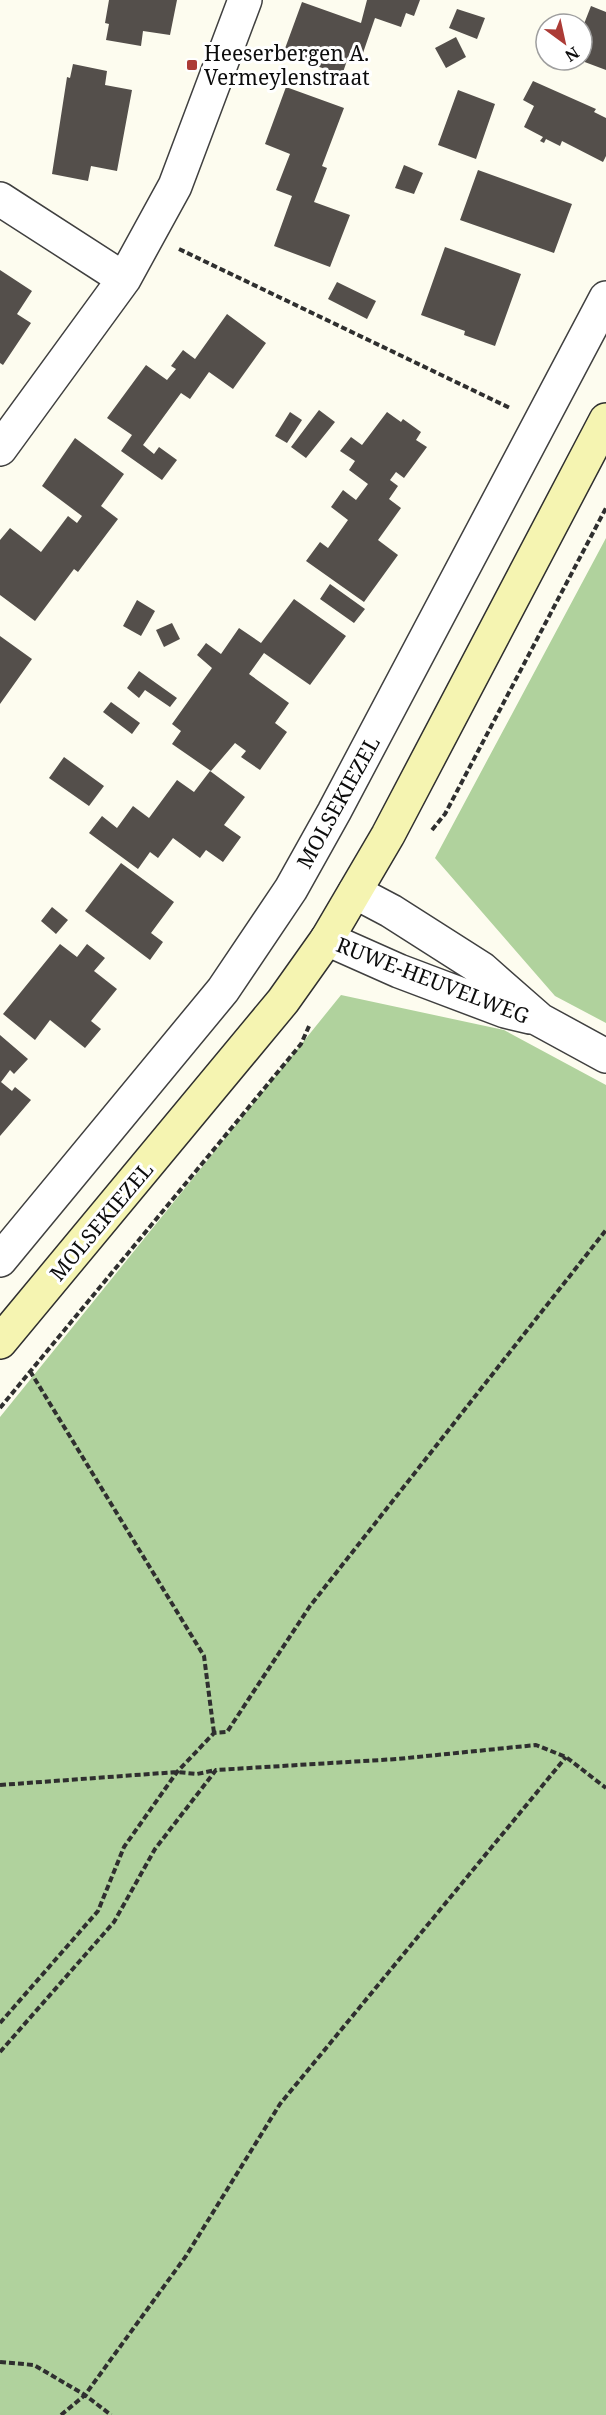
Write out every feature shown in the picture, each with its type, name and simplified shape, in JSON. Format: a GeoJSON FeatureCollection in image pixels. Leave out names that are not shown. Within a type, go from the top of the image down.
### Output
{"type":"FeatureCollection","features":[{"type":"Feature","properties":{"kind":"main road","name":"MOLSEKIEZEL"},"geometry":{"type":"LineString","coordinates":[[0,1342],[283,1001],[327,939],[388,836],[606,420]]}},
{"type":"Feature","properties":{"kind":"street"},"geometry":{"type":"LineString","coordinates":[[0,449],[124,279],[175,186],[245,0]]}},
{"type":"Feature","properties":{"kind":"street"},"geometry":{"type":"LineString","coordinates":[[0,199],[124,279]]}},
{"type":"Feature","properties":{"kind":"street","name":"MOLSEKIEZEL"},"geometry":{"type":"LineString","coordinates":[[0,1260],[224,990],[291,889],[606,298]]}},
{"type":"Feature","properties":{"kind":"street","name":"RUWE-HEUVELWEG"},"geometry":{"type":"LineString","coordinates":[[355,892],[391,911],[482,969],[540,1020],[606,1056]]}},
{"type":"Feature","properties":{"kind":"street","name":"RUWE-HEUVELWEG"},"geometry":{"type":"LineString","coordinates":[[327,939],[399,971],[505,1011],[540,1020]]}},
{"type":"Feature","properties":{"kind":"path"},"geometry":{"type":"LineString","coordinates":[[148,234],[541,423]]}},
{"type":"Feature","properties":{"kind":"path"},"geometry":{"type":"LineString","coordinates":[[0,2023],[98,1911],[124,1847],[177,1772],[213,1733],[227,1732],[310,1606],[606,1230]]}},
{"type":"Feature","properties":{"kind":"path"},"geometry":{"type":"LineString","coordinates":[[30,1371],[204,1656],[213,1733]]}},
{"type":"Feature","properties":{"kind":"path"},"geometry":{"type":"LineString","coordinates":[[0,1785],[177,1772],[197,1774],[216,1770],[397,1759],[536,1745],[566,1758],[606,1788]]}},
{"type":"Feature","properties":{"kind":"path"},"geometry":{"type":"LineString","coordinates":[[61,2415],[85,2395],[186,2256],[280,2104],[566,1758]]}},
{"type":"Feature","properties":{"kind":"path"},"geometry":{"type":"LineString","coordinates":[[0,2052],[114,1922],[155,1849],[216,1770]]}},
{"type":"Feature","properties":{"kind":"path"},"geometry":{"type":"LineString","coordinates":[[0,2362],[34,2365],[85,2395],[111,2415]]}},
{"type":"Feature","properties":{"kind":"green space"},"geometry":{"type":"Polygon","coordinates":[[[606,538],[606,1023],[555,996],[435,858],[606,538]]]}},
{"type":"Feature","properties":{"kind":"green space"},"geometry":{"type":"Polygon","coordinates":[[[341,995],[504,1030],[606,1085],[606,2415],[0,2415],[0,1417],[341,995]]]}},
{"type":"Feature","properties":{"kind":"building"},"geometry":{"type":"Polygon","coordinates":[[[109,0],[177,0],[170,35],[143,31],[141,46],[106,40],[109,24],[105,23],[109,0]]]}},
{"type":"Feature","properties":{"kind":"building"},"geometry":{"type":"Polygon","coordinates":[[[367,0],[420,0],[414,16],[406,13],[401,27],[375,18],[363,53],[351,49],[342,75],[283,54],[302,2],[361,23],[367,0]]]}},
{"type":"Feature","properties":{"kind":"building"},"geometry":{"type":"Polygon","coordinates":[[[591,6],[606,12],[606,70],[594,66],[594,12],[589,12],[591,6]]]}},
{"type":"Feature","properties":{"kind":"building"},"geometry":{"type":"Polygon","coordinates":[[[457,9],[485,18],[477,39],[449,28],[457,9]]]}},
{"type":"Feature","properties":{"kind":"building"},"geometry":{"type":"Polygon","coordinates":[[[456,37],[466,57],[446,68],[435,48],[456,37]]]}},
{"type":"Feature","properties":{"kind":"building"},"geometry":{"type":"Polygon","coordinates":[[[73,64],[107,71],[105,85],[132,90],[117,171],[91,166],[88,181],[52,174],[67,77],[70,78],[73,64]]]}},
{"type":"Feature","properties":{"kind":"building"},"geometry":{"type":"Polygon","coordinates":[[[533,81],[596,109],[594,112],[606,118],[606,156],[603,162],[562,141],[560,146],[546,139],[544,143],[540,141],[543,137],[524,127],[534,106],[523,100],[533,81]]]}},
{"type":"Feature","properties":{"kind":"building"},"geometry":{"type":"Polygon","coordinates":[[[286,87],[344,108],[322,166],[327,168],[314,202],[350,215],[330,267],[274,246],[292,196],[276,190],[290,154],[265,144],[286,87]]]}},
{"type":"Feature","properties":{"kind":"building"},"geometry":{"type":"Polygon","coordinates":[[[458,90],[495,104],[476,159],[438,145],[458,90]]]}},
{"type":"Feature","properties":{"kind":"building"},"geometry":{"type":"Polygon","coordinates":[[[404,165],[423,173],[414,194],[395,188],[404,165]]]}},
{"type":"Feature","properties":{"kind":"building"},"geometry":{"type":"Polygon","coordinates":[[[478,170],[572,204],[554,253],[460,220],[478,170]]]}},
{"type":"Feature","properties":{"kind":"building"},"geometry":{"type":"Polygon","coordinates":[[[445,247],[521,274],[495,346],[464,335],[465,331],[421,315],[445,247]]]}},
{"type":"Feature","properties":{"kind":"building"},"geometry":{"type":"Polygon","coordinates":[[[0,270],[32,291],[17,314],[31,323],[3,365],[0,363],[0,270]]]}},
{"type":"Feature","properties":{"kind":"building"},"geometry":{"type":"Polygon","coordinates":[[[337,282],[376,301],[367,319],[328,299],[337,282]]]}},
{"type":"Feature","properties":{"kind":"building"},"geometry":{"type":"Polygon","coordinates":[[[227,314],[266,343],[233,389],[209,372],[190,399],[181,393],[143,445],[154,454],[159,447],[177,460],[162,480],[121,451],[132,435],[107,418],[146,365],[167,380],[176,369],[171,366],[183,350],[195,359],[227,314]]]}},
{"type":"Feature","properties":{"kind":"building"},"geometry":{"type":"Polygon","coordinates":[[[319,410],[335,422],[306,458],[291,447],[319,410]]]}},
{"type":"Feature","properties":{"kind":"building"},"geometry":{"type":"Polygon","coordinates":[[[290,412],[302,420],[287,443],[275,436],[290,412]]]}},
{"type":"Feature","properties":{"kind":"building"},"geometry":{"type":"Polygon","coordinates":[[[387,412],[401,422],[403,419],[421,432],[416,440],[427,447],[404,478],[396,472],[390,480],[398,486],[389,499],[401,508],[378,540],[398,555],[364,602],[306,561],[320,542],[328,548],[348,520],[331,507],[343,490],[356,500],[368,484],[349,470],[355,461],[340,451],[351,437],[362,445],[387,412]]]}},
{"type":"Feature","properties":{"kind":"building"},"geometry":{"type":"Polygon","coordinates":[[[75,438],[124,474],[101,506],[118,519],[78,572],[74,569],[35,621],[0,595],[0,540],[10,528],[41,552],[68,516],[77,523],[82,516],[42,486],[75,438]]]}},
{"type":"Feature","properties":{"kind":"building"},"geometry":{"type":"Polygon","coordinates":[[[330,584],[365,609],[354,623],[320,599],[330,584]]]}},
{"type":"Feature","properties":{"kind":"building"},"geometry":{"type":"Polygon","coordinates":[[[294,599],[346,636],[310,685],[264,653],[249,674],[289,703],[275,723],[287,732],[260,770],[241,757],[246,751],[235,743],[211,771],[172,744],[181,731],[172,724],[212,668],[197,655],[206,643],[221,654],[239,628],[261,643],[294,599]]]}},
{"type":"Feature","properties":{"kind":"building"},"geometry":{"type":"Polygon","coordinates":[[[137,600],[155,611],[141,636],[123,626],[137,600]]]}},
{"type":"Feature","properties":{"kind":"building"},"geometry":{"type":"Polygon","coordinates":[[[172,623],[180,639],[164,647],[156,630],[172,623]]]}},
{"type":"Feature","properties":{"kind":"building"},"geometry":{"type":"Polygon","coordinates":[[[0,636],[32,659],[0,704],[0,636]]]}},
{"type":"Feature","properties":{"kind":"building"},"geometry":{"type":"Polygon","coordinates":[[[139,671],[177,698],[170,707],[145,690],[139,698],[127,688],[139,671]]]}},
{"type":"Feature","properties":{"kind":"building"},"geometry":{"type":"Polygon","coordinates":[[[111,702],[140,723],[132,734],[103,712],[111,702]]]}},
{"type":"Feature","properties":{"kind":"building"},"geometry":{"type":"Polygon","coordinates":[[[64,757],[104,786],[89,806],[49,778],[64,757]]]}},
{"type":"Feature","properties":{"kind":"building"},"geometry":{"type":"Polygon","coordinates":[[[210,771],[245,797],[224,825],[241,837],[223,862],[206,850],[200,858],[173,838],[158,858],[150,852],[138,869],[89,833],[102,816],[117,828],[133,806],[149,818],[177,780],[194,792],[210,771]]]}},
{"type":"Feature","properties":{"kind":"building"},"geometry":{"type":"Polygon","coordinates":[[[121,863],[174,902],[151,933],[163,942],[150,960],[85,911],[121,863]]]}},
{"type":"Feature","properties":{"kind":"building"},"geometry":{"type":"Polygon","coordinates":[[[52,907],[68,920],[56,934],[41,921],[52,907]]]}},
{"type":"Feature","properties":{"kind":"building"},"geometry":{"type":"Polygon","coordinates":[[[60,944],[77,957],[87,944],[105,958],[94,971],[117,989],[91,1021],[101,1029],[85,1048],[50,1020],[35,1040],[3,1014],[60,944]]]}},
{"type":"Feature","properties":{"kind":"building"},"geometry":{"type":"Polygon","coordinates":[[[0,1035],[28,1059],[14,1074],[10,1070],[1,1082],[12,1091],[15,1087],[31,1100],[0,1136],[0,1035]]]}},
{"type":"Feature","properties":{"kind":"place","name":"Heeserbergen A. Vermeylenstraat"},"geometry":{"type":"Point","coordinates":[192,65]}}]}
